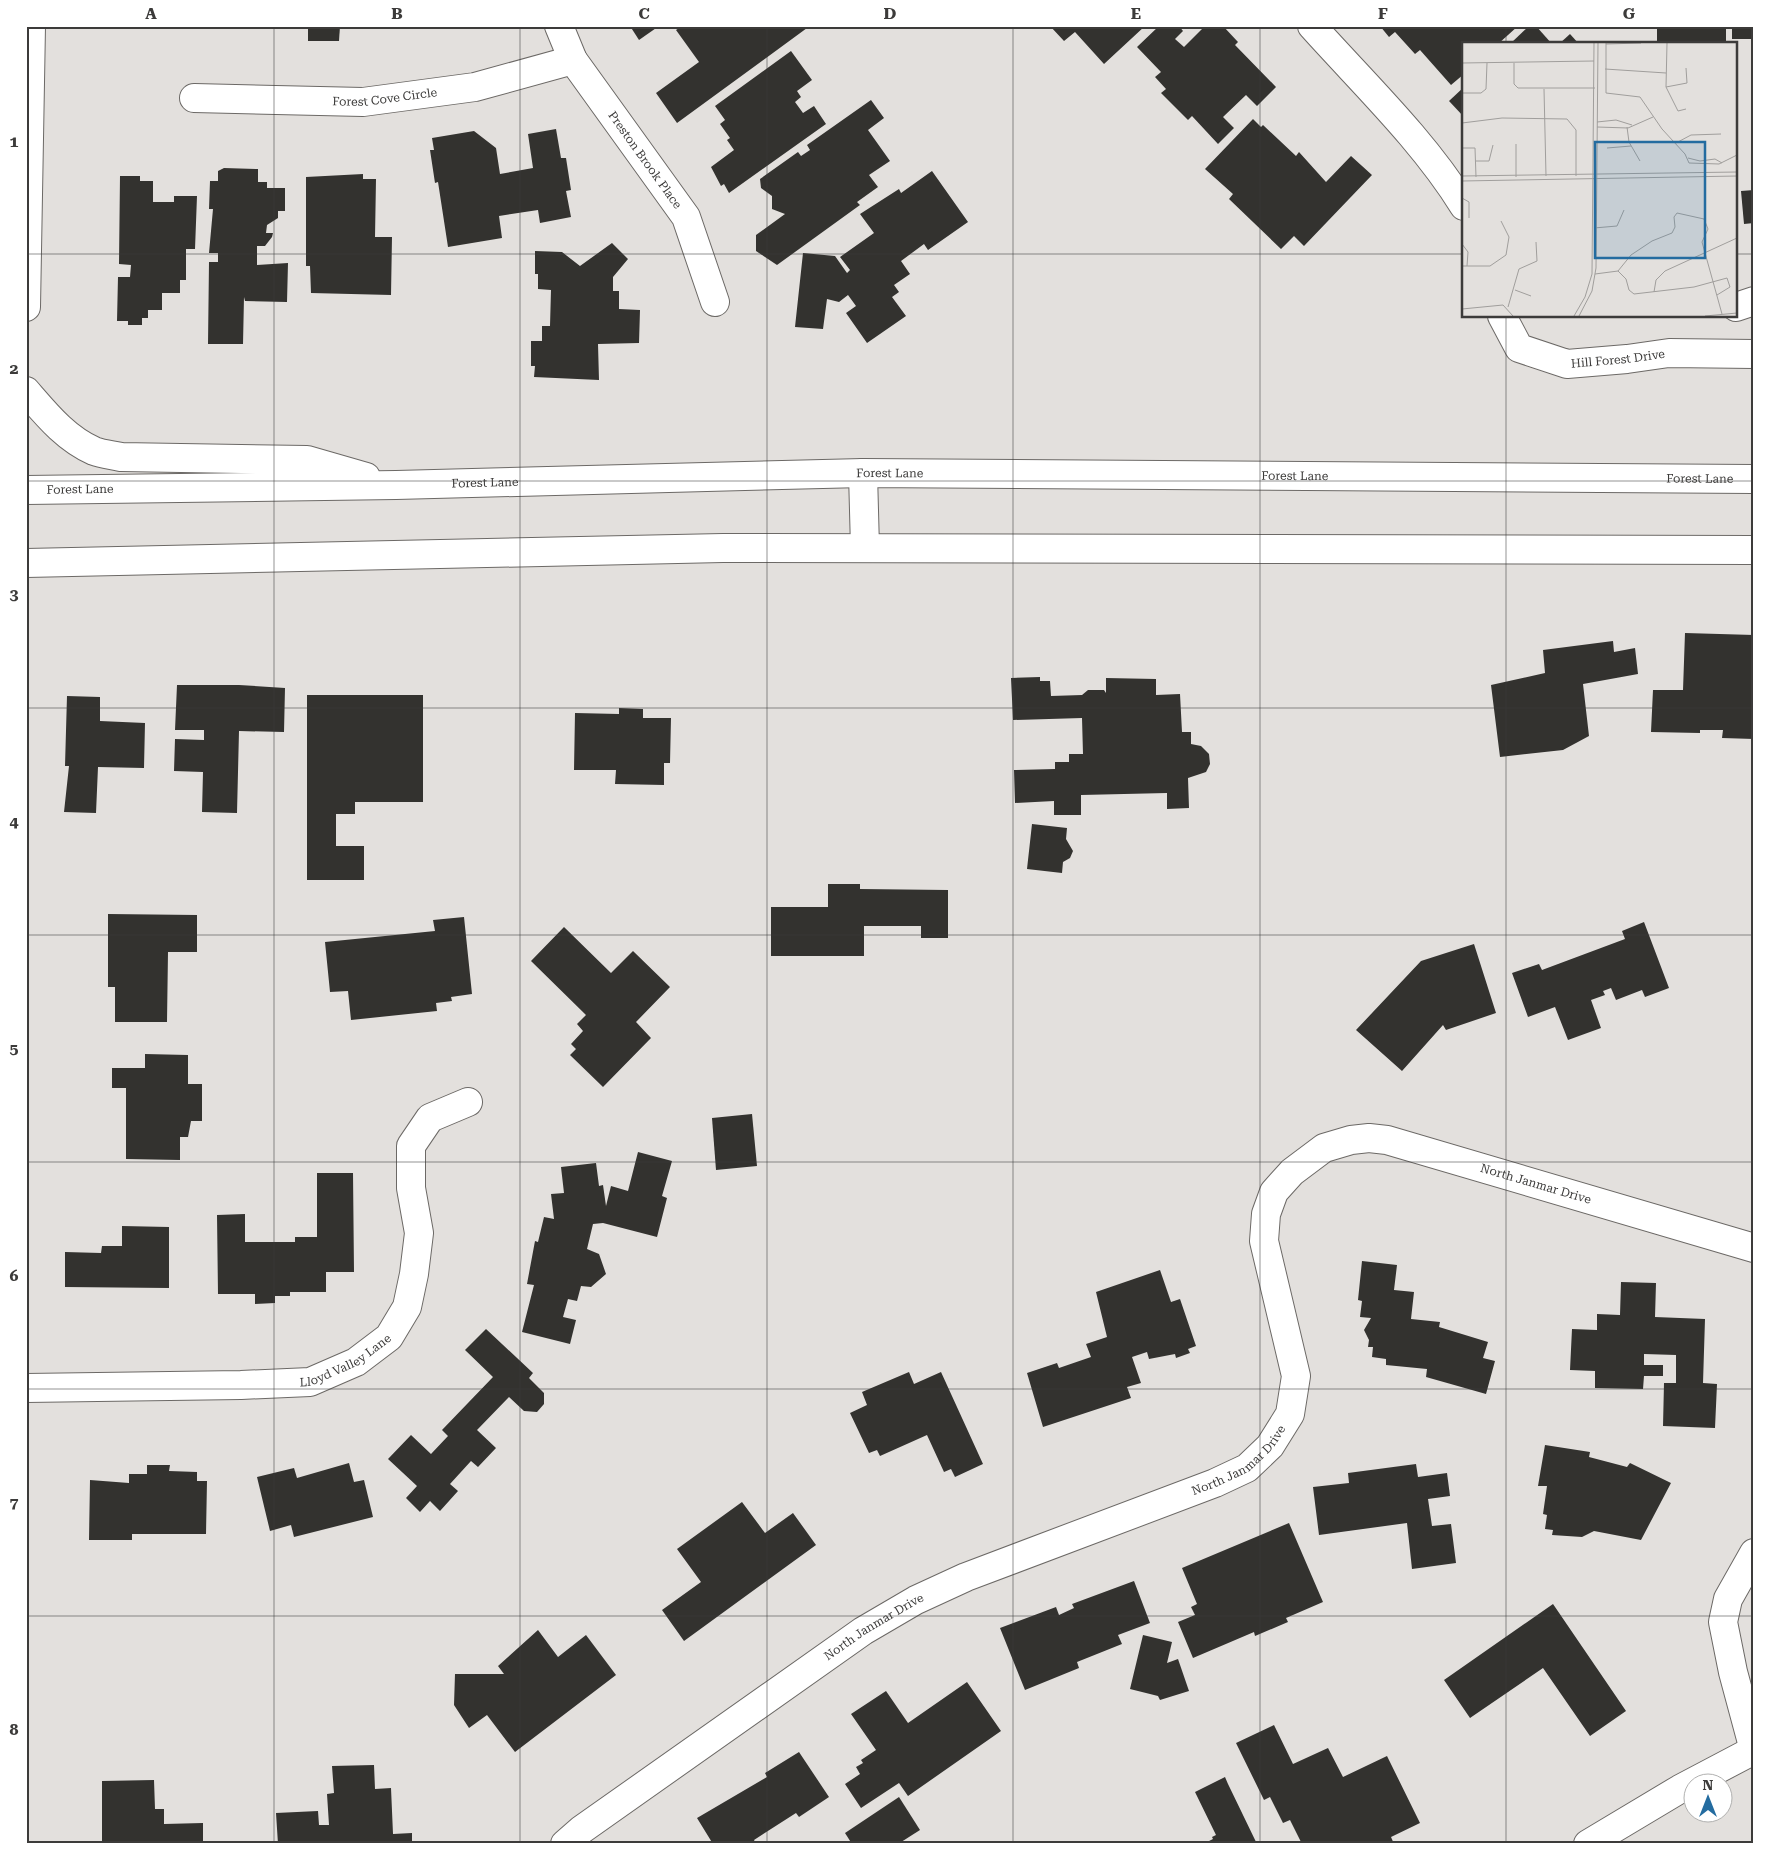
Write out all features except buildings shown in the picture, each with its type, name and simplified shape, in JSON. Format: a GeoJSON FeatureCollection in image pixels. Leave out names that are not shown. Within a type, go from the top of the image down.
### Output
{"type":"FeatureCollection","features":[{"type":"Feature","properties":{"kind":"main road"},"geometry":{"type":"LineString","coordinates":[[26,307],[31,26]]}},
{"type":"Feature","properties":{"kind":"main road","name":"Preston Brook Place"},"geometry":{"type":"LineString","coordinates":[[559,26],[573,60],[686,217],[715,302]]}},
{"type":"Feature","properties":{"kind":"main road"},"geometry":{"type":"LineString","coordinates":[[1312,26],[1408,132],[1462,203]]}},
{"type":"Feature","properties":{"kind":"main road","name":"Forest Cove Circle"},"geometry":{"type":"LineString","coordinates":[[194,98],[363,102],[475,87],[573,60]]}},
{"type":"Feature","properties":{"kind":"main road"},"geometry":{"type":"LineString","coordinates":[[1738,306],[1754,301]]}},
{"type":"Feature","properties":{"kind":"main road","name":"Hill Forest Drive"},"geometry":{"type":"LineString","coordinates":[[1503,318],[1519,348],[1567,364],[1627,359],[1668,353],[1754,354]]}},
{"type":"Feature","properties":{"kind":"main road"},"geometry":{"type":"LineString","coordinates":[[26,391],[52,421],[71,438],[95,451],[121,458],[307,460],[396,485]]}},
{"type":"Feature","properties":{"kind":"main road"},"geometry":{"type":"LineString","coordinates":[[863,473],[864,548]]}},
{"type":"Feature","properties":{"kind":"main road","name":"Forest Lane"},"geometry":{"type":"LineString","coordinates":[[26,490],[396,485],[863,473],[1754,479]]}},
{"type":"Feature","properties":{"kind":"main road"},"geometry":{"type":"LineString","coordinates":[[26,563],[723,548],[1754,550]]}},
{"type":"Feature","properties":{"kind":"main road","name":"Lloyd Valley Lane"},"geometry":{"type":"LineString","coordinates":[[26,1388],[241,1386],[310,1382],[356,1362],[389,1337],[407,1307],[414,1274],[419,1233],[411,1188],[411,1146],[430,1118],[468,1102]]}},
{"type":"Feature","properties":{"kind":"main road","name":"North Janmar Drive"},"geometry":{"type":"LineString","coordinates":[[564,1844],[581,1830],[855,1637],[916,1600],[966,1577],[1247,1468],[1270,1446],[1290,1414],[1296,1376],[1264,1241],[1266,1214],[1274,1192],[1292,1172],[1324,1148],[1351,1140],[1369,1138],[1387,1140],[1754,1248]]}},
{"type":"Feature","properties":{"kind":"main road"},"geometry":{"type":"LineString","coordinates":[[1588,1844],[1680,1789],[1754,1750],[1733,1672],[1723,1622],[1728,1599],[1754,1553]]}}]}
